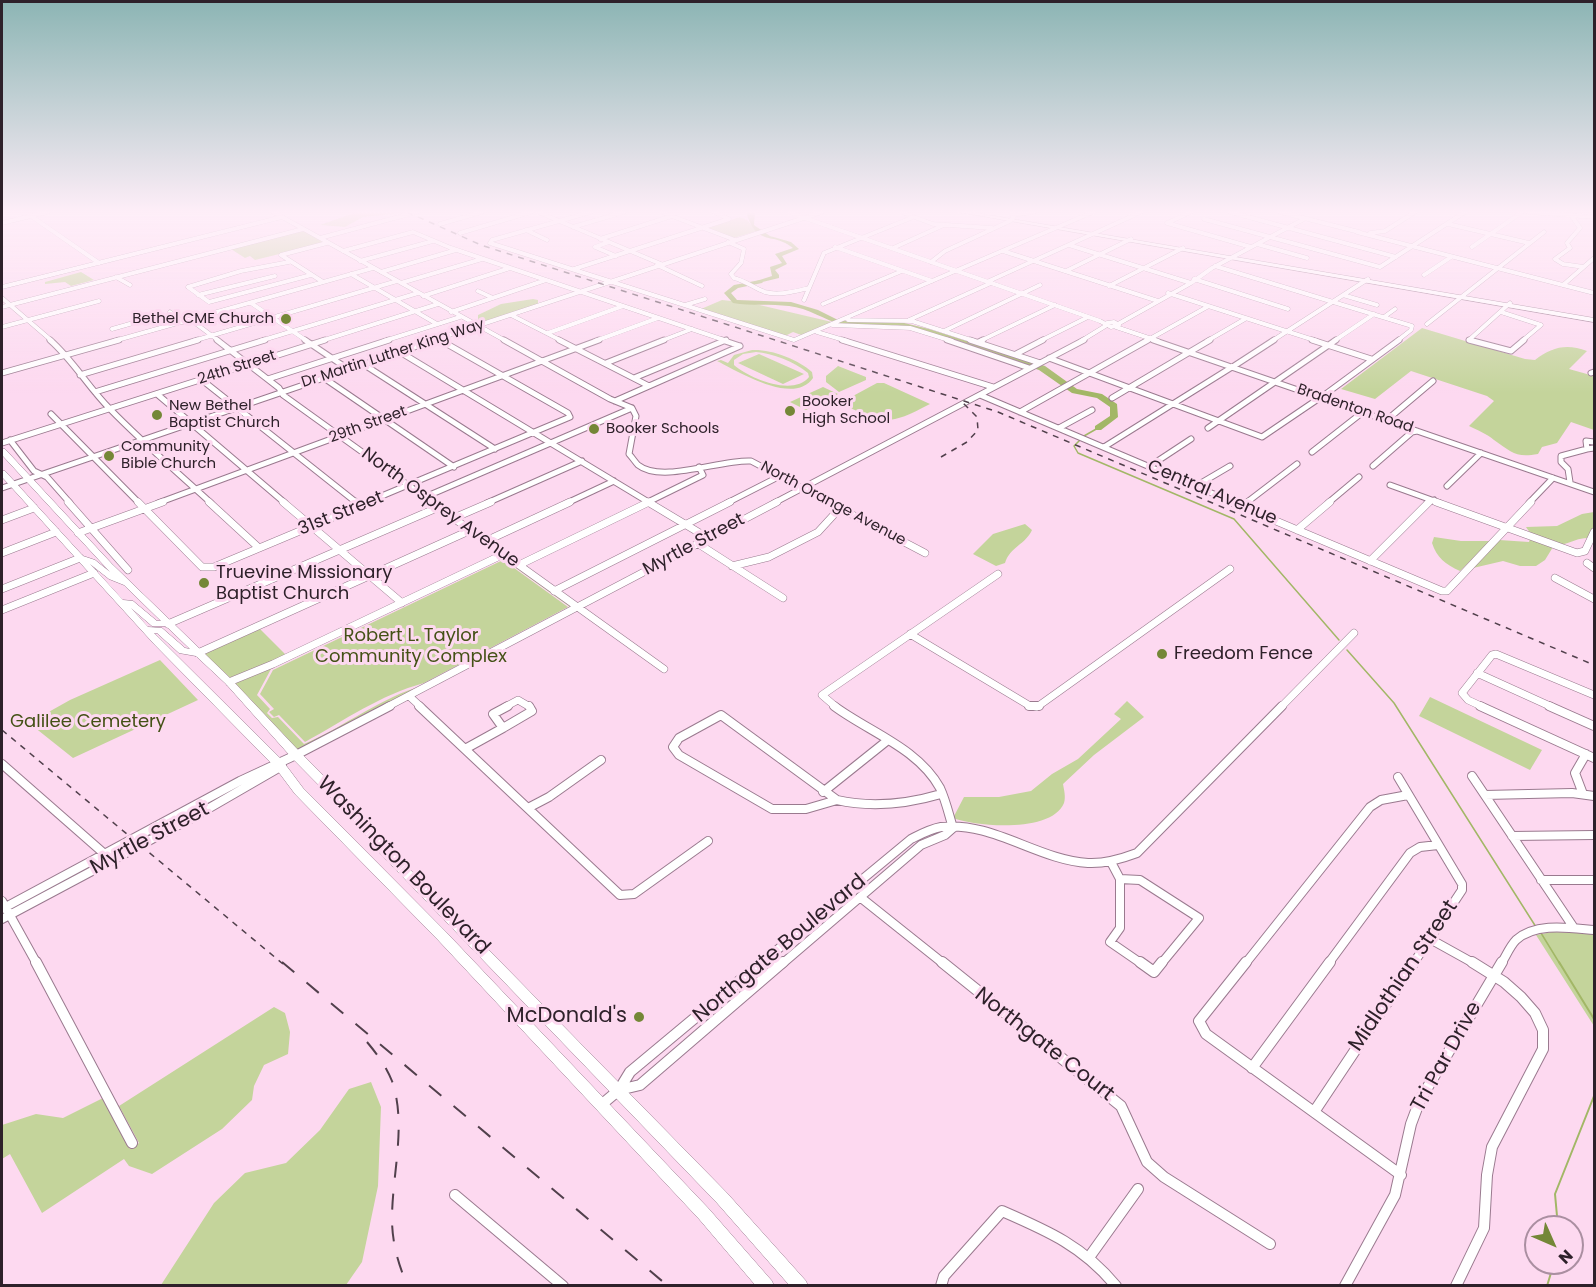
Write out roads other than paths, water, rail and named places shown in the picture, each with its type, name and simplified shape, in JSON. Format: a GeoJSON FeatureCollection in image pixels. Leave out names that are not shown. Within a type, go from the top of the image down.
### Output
{"type":"FeatureCollection","features":[{"type":"Feature","properties":{"kind":"main road"},"geometry":{"type":"LineString","coordinates":[[1320,272],[1594,319]]}},
{"type":"Feature","properties":{"kind":"main road","name":"Washington Boulevard"},"geometry":{"type":"LineString","coordinates":[[2,451],[39,476],[78,533],[126,583],[229,682],[296,755],[360,819],[380,846],[722,1198],[801,1286]]}},
{"type":"Feature","properties":{"kind":"main road","name":"Washington Boulevard"},"geometry":{"type":"LineString","coordinates":[[2,473],[120,602],[280,765],[299,792],[442,936],[704,1214],[767,1286]]}},
{"type":"Feature","properties":{"kind":"main road"},"geometry":{"type":"LineString","coordinates":[[80,558],[94,561],[111,579],[126,583]]}},
{"type":"Feature","properties":{"kind":"main road"},"geometry":{"type":"LineString","coordinates":[[120,602],[130,603],[155,624],[168,624]]}},
{"type":"Feature","properties":{"kind":"main road"},"geometry":{"type":"LineString","coordinates":[[147,630],[159,630],[182,651],[198,653]]}},
{"type":"Feature","properties":{"kind":"street"},"geometry":{"type":"LineString","coordinates":[[2,287],[62,272]]}},
{"type":"Feature","properties":{"kind":"street"},"geometry":{"type":"LineString","coordinates":[[2,307],[135,272]]}},
{"type":"Feature","properties":{"kind":"street"},"geometry":{"type":"LineString","coordinates":[[237,272],[188,286],[209,302],[311,275]]}},
{"type":"Feature","properties":{"kind":"street"},"geometry":{"type":"LineString","coordinates":[[306,272],[322,282]]}},
{"type":"Feature","properties":{"kind":"street"},"geometry":{"type":"LineString","coordinates":[[2,373],[358,272]]}},
{"type":"Feature","properties":{"kind":"street"},"geometry":{"type":"LineString","coordinates":[[381,272],[476,327],[632,408]]}},
{"type":"Feature","properties":{"kind":"street"},"geometry":{"type":"LineString","coordinates":[[80,375],[435,272]]}},
{"type":"Feature","properties":{"kind":"street"},"geometry":{"type":"LineString","coordinates":[[94,392],[395,300],[496,272]]}},
{"type":"Feature","properties":{"kind":"street"},"geometry":{"type":"LineString","coordinates":[[522,272],[740,346],[615,401]]}},
{"type":"Feature","properties":{"kind":"street"},"geometry":{"type":"LineString","coordinates":[[580,272],[794,340],[955,272]]}},
{"type":"Feature","properties":{"kind":"street","name":"Dr Martin Luther King Way"},"geometry":{"type":"LineString","coordinates":[[2,488],[638,272]]}},
{"type":"Feature","properties":{"kind":"street"},"geometry":{"type":"LineString","coordinates":[[673,272],[702,286]]}},
{"type":"Feature","properties":{"kind":"street"},"geometry":{"type":"LineString","coordinates":[[733,272],[731,275],[763,291],[780,293],[809,288]]}},
{"type":"Feature","properties":{"kind":"street"},"geometry":{"type":"LineString","coordinates":[[804,300],[816,272]]}},
{"type":"Feature","properties":{"kind":"street"},"geometry":{"type":"LineString","coordinates":[[822,304],[899,272]]}},
{"type":"Feature","properties":{"kind":"street"},"geometry":{"type":"LineString","coordinates":[[905,272],[932,282]]}},
{"type":"Feature","properties":{"kind":"street","name":"Bradenton Road"},"geometry":{"type":"LineString","coordinates":[[960,272],[1594,491]]}},
{"type":"Feature","properties":{"kind":"street"},"geometry":{"type":"LineString","coordinates":[[908,320],[1011,272]]}},
{"type":"Feature","properties":{"kind":"street"},"geometry":{"type":"LineString","coordinates":[[1066,272],[1156,301]]}},
{"type":"Feature","properties":{"kind":"street"},"geometry":{"type":"LineString","coordinates":[[1109,286],[1136,272]]}},
{"type":"Feature","properties":{"kind":"street"},"geometry":{"type":"LineString","coordinates":[[1159,272],[1288,309]]}},
{"type":"Feature","properties":{"kind":"street","name":"Myrtle Street"},"geometry":{"type":"LineString","coordinates":[[4,910],[199,814],[296,755],[1093,335],[1205,272]]}},
{"type":"Feature","properties":{"kind":"street"},"geometry":{"type":"LineString","coordinates":[[1049,358],[1264,438],[1411,330],[1412,326],[1235,272]]}},
{"type":"Feature","properties":{"kind":"street"},"geometry":{"type":"LineString","coordinates":[[1424,275],[1428,272]]}},
{"type":"Feature","properties":{"kind":"street"},"geometry":{"type":"LineString","coordinates":[[1427,324],[1490,272]]}},
{"type":"Feature","properties":{"kind":"street"},"geometry":{"type":"LineString","coordinates":[[1512,272],[1594,293]]}},
{"type":"Feature","properties":{"kind":"street"},"geometry":{"type":"LineString","coordinates":[[1524,275],[1528,272]]}},
{"type":"Feature","properties":{"kind":"street"},"geometry":{"type":"LineString","coordinates":[[1563,285],[1578,272]]}},
{"type":"Feature","properties":{"kind":"street"},"geometry":{"type":"LineString","coordinates":[[351,274],[437,324]]}},
{"type":"Feature","properties":{"kind":"street"},"geometry":{"type":"LineString","coordinates":[[198,295],[275,276]]}},
{"type":"Feature","properties":{"kind":"street"},"geometry":{"type":"LineString","coordinates":[[116,277],[130,285]]}},
{"type":"Feature","properties":{"kind":"street"},"geometry":{"type":"LineString","coordinates":[[267,277],[276,283]]}},
{"type":"Feature","properties":{"kind":"street"},"geometry":{"type":"LineString","coordinates":[[451,312],[546,280]]}},
{"type":"Feature","properties":{"kind":"street"},"geometry":{"type":"LineString","coordinates":[[1104,447],[1367,280]]}},
{"type":"Feature","properties":{"kind":"street"},"geometry":{"type":"LineString","coordinates":[[944,331],[1040,285]]}},
{"type":"Feature","properties":{"kind":"street"},"geometry":{"type":"LineString","coordinates":[[478,291],[493,298]]}},
{"type":"Feature","properties":{"kind":"street","name":"Bradenton Road"},"geometry":{"type":"LineString","coordinates":[[1022,293],[1112,324]]}},
{"type":"Feature","properties":{"kind":"street"},"geometry":{"type":"LineString","coordinates":[[1169,294],[1371,359]]}},
{"type":"Feature","properties":{"kind":"street"},"geometry":{"type":"LineString","coordinates":[[1343,295],[1377,305]]}},
{"type":"Feature","properties":{"kind":"street"},"geometry":{"type":"LineString","coordinates":[[2,298],[67,355],[80,375],[110,409],[259,548]]}},
{"type":"Feature","properties":{"kind":"street"},"geometry":{"type":"LineString","coordinates":[[685,305],[705,299]]}},
{"type":"Feature","properties":{"kind":"street"},"geometry":{"type":"LineString","coordinates":[[2,327],[99,301]]}},
{"type":"Feature","properties":{"kind":"street"},"geometry":{"type":"LineString","coordinates":[[251,303],[348,369]]}},
{"type":"Feature","properties":{"kind":"street","name":"24th Street"},"geometry":{"type":"LineString","coordinates":[[2,443],[438,304]]}},
{"type":"Feature","properties":{"kind":"street"},"geometry":{"type":"LineString","coordinates":[[1501,312],[1541,324],[1512,351],[1504,351],[1468,339],[1509,304]]}},
{"type":"Feature","properties":{"kind":"street"},"geometry":{"type":"LineString","coordinates":[[979,342],[1055,305]]}},
{"type":"Feature","properties":{"kind":"street"},"geometry":{"type":"LineString","coordinates":[[548,333],[623,306]]}},
{"type":"Feature","properties":{"kind":"street"},"geometry":{"type":"LineString","coordinates":[[1020,411],[1207,307]]}},
{"type":"Feature","properties":{"kind":"street"},"geometry":{"type":"LineString","coordinates":[[1384,317],[1395,309]]}},
{"type":"Feature","properties":{"kind":"street"},"geometry":{"type":"LineString","coordinates":[[170,312],[183,322]]}},
{"type":"Feature","properties":{"kind":"street"},"geometry":{"type":"LineString","coordinates":[[1208,428],[1374,314]]}},
{"type":"Feature","properties":{"kind":"street"},"geometry":{"type":"LineString","coordinates":[[511,315],[649,386]]}},
{"type":"Feature","properties":{"kind":"street"},"geometry":{"type":"LineString","coordinates":[[268,380],[460,316]]}},
{"type":"Feature","properties":{"kind":"street"},"geometry":{"type":"LineString","coordinates":[[1016,354],[1088,317]]}},
{"type":"Feature","properties":{"kind":"street","name":"29th Street"},"geometry":{"type":"LineString","coordinates":[[78,533],[658,318]]}},
{"type":"Feature","properties":{"kind":"street"},"geometry":{"type":"LineString","coordinates":[[112,330],[147,319]]}},
{"type":"Feature","properties":{"kind":"street"},"geometry":{"type":"LineString","coordinates":[[1112,398],[1245,319]]}},
{"type":"Feature","properties":{"kind":"street","name":"North Osprey Avenue"},"geometry":{"type":"LineString","coordinates":[[190,320],[281,392],[664,669]]}},
{"type":"Feature","properties":{"kind":"street"},"geometry":{"type":"LineString","coordinates":[[845,320],[908,320],[1039,363]]}},
{"type":"Feature","properties":{"kind":"street"},"geometry":{"type":"LineString","coordinates":[[136,322],[150,331]]}},
{"type":"Feature","properties":{"kind":"street"},"geometry":{"type":"LineString","coordinates":[[832,325],[910,328],[1030,368]]}},
{"type":"Feature","properties":{"kind":"street"},"geometry":{"type":"LineString","coordinates":[[606,363],[692,329]]}},
{"type":"Feature","properties":{"kind":"street"},"geometry":{"type":"LineString","coordinates":[[817,332],[993,387]]}},
{"type":"Feature","properties":{"kind":"street"},"geometry":{"type":"LineString","coordinates":[[438,339],[502,375]]}},
{"type":"Feature","properties":{"kind":"street"},"geometry":{"type":"LineString","coordinates":[[634,378],[726,340]]}},
{"type":"Feature","properties":{"kind":"street"},"geometry":{"type":"LineString","coordinates":[[400,352],[708,538]]}},
{"type":"Feature","properties":{"kind":"street"},"geometry":{"type":"LineString","coordinates":[[363,364],[495,449]]}},
{"type":"Feature","properties":{"kind":"street","name":"31st Street"},"geometry":{"type":"LineString","coordinates":[[144,508],[202,567],[210,568],[570,417],[568,413],[502,375]]}},
{"type":"Feature","properties":{"kind":"street"},"geometry":{"type":"LineString","coordinates":[[324,378],[454,466]]}},
{"type":"Feature","properties":{"kind":"street"},"geometry":{"type":"LineString","coordinates":[[202,380],[361,506]]}},
{"type":"Feature","properties":{"kind":"street"},"geometry":{"type":"LineString","coordinates":[[1388,419],[1433,381]]}},
{"type":"Feature","properties":{"kind":"street"},"geometry":{"type":"LineString","coordinates":[[157,394],[402,603]]}},
{"type":"Feature","properties":{"kind":"street","name":"Central Avenue"},"geometry":{"type":"LineString","coordinates":[[980,394],[1444,591],[1506,529]]}},
{"type":"Feature","properties":{"kind":"street","name":"Bradenton Road"},"geometry":{"type":"LineString","coordinates":[[1322,397],[1594,491]]}},
{"type":"Feature","properties":{"kind":"street"},"geometry":{"type":"LineString","coordinates":[[424,496],[632,408]]}},
{"type":"Feature","properties":{"kind":"street","name":"North Orange Avenue"},"geometry":{"type":"LineString","coordinates":[[632,408],[636,416],[629,454],[636,464],[663,472],[699,467],[723,460],[740,459],[756,463],[925,553]]}},
{"type":"Feature","properties":{"kind":"street"},"geometry":{"type":"LineString","coordinates":[[1059,428],[1092,410]]}},
{"type":"Feature","properties":{"kind":"street"},"geometry":{"type":"LineString","coordinates":[[1312,452],[1363,412]]}},
{"type":"Feature","properties":{"kind":"street"},"geometry":{"type":"LineString","coordinates":[[51,414],[144,508]]}},
{"type":"Feature","properties":{"kind":"street"},"geometry":{"type":"LineString","coordinates":[[1373,466],[1412,432],[1417,431]]}},
{"type":"Feature","properties":{"kind":"street"},"geometry":{"type":"LineString","coordinates":[[1150,466],[1191,439]]}},
{"type":"Feature","properties":{"kind":"street"},"geometry":{"type":"LineString","coordinates":[[10,440],[39,476],[128,570]]}},
{"type":"Feature","properties":{"kind":"street"},"geometry":{"type":"LineString","coordinates":[[1587,449],[1586,441],[1594,442]]}},
{"type":"Feature","properties":{"kind":"street"},"geometry":{"type":"LineString","coordinates":[[1570,482],[1569,472],[1561,462],[1561,456],[1594,448]]}},
{"type":"Feature","properties":{"kind":"street"},"geometry":{"type":"LineString","coordinates":[[1447,486],[1481,453]]}},
{"type":"Feature","properties":{"kind":"street"},"geometry":{"type":"LineString","coordinates":[[454,518],[582,461]]}},
{"type":"Feature","properties":{"kind":"street"},"geometry":{"type":"LineString","coordinates":[[1242,506],[1297,464]]}},
{"type":"Feature","properties":{"kind":"street"},"geometry":{"type":"LineString","coordinates":[[1196,486],[1230,466]]}},
{"type":"Feature","properties":{"kind":"street"},"geometry":{"type":"LineString","coordinates":[[519,565],[701,477],[699,467]]}},
{"type":"Feature","properties":{"kind":"street"},"geometry":{"type":"LineString","coordinates":[[554,591],[780,476]]}},
{"type":"Feature","properties":{"kind":"street"},"geometry":{"type":"LineString","coordinates":[[1297,530],[1359,477]]}},
{"type":"Feature","properties":{"kind":"street"},"geometry":{"type":"LineString","coordinates":[[1506,529],[1554,477]]}},
{"type":"Feature","properties":{"kind":"street"},"geometry":{"type":"LineString","coordinates":[[486,541],[614,481]]}},
{"type":"Feature","properties":{"kind":"street"},"geometry":{"type":"LineString","coordinates":[[1390,485],[1577,553],[1585,551],[1594,532]]}},
{"type":"Feature","properties":{"kind":"street"},"geometry":{"type":"LineString","coordinates":[[1370,561],[1428,502],[1434,500]]}},
{"type":"Feature","properties":{"kind":"street"},"geometry":{"type":"LineString","coordinates":[[168,624],[439,507]]}},
{"type":"Feature","properties":{"kind":"street"},"geometry":{"type":"LineString","coordinates":[[2,520],[34,508]]}},
{"type":"Feature","properties":{"kind":"street"},"geometry":{"type":"LineString","coordinates":[[732,566],[769,557],[818,532],[840,508]]}},
{"type":"Feature","properties":{"kind":"street"},"geometry":{"type":"LineString","coordinates":[[198,653],[471,530]]}},
{"type":"Feature","properties":{"kind":"street"},"geometry":{"type":"LineString","coordinates":[[2,553],[56,532]]}},
{"type":"Feature","properties":{"kind":"street"},"geometry":{"type":"LineString","coordinates":[[697,543],[783,598]]}},
{"type":"Feature","properties":{"kind":"street"},"geometry":{"type":"LineString","coordinates":[[229,682],[273,664],[504,554]]}},
{"type":"Feature","properties":{"kind":"street"},"geometry":{"type":"LineString","coordinates":[[2,589],[80,558]]}},
{"type":"Feature","properties":{"kind":"street"},"geometry":{"type":"LineString","coordinates":[[1587,563],[1594,568]]}},
{"type":"Feature","properties":{"kind":"street"},"geometry":{"type":"LineString","coordinates":[[910,634],[1030,706],[1037,707],[1230,569]]}},
{"type":"Feature","properties":{"kind":"street"},"geometry":{"type":"LineString","coordinates":[[2,610],[93,573]]}},
{"type":"Feature","properties":{"kind":"street"},"geometry":{"type":"LineString","coordinates":[[953,828],[936,783],[921,766],[888,740],[822,695],[998,574]]}},
{"type":"Feature","properties":{"kind":"street"},"geometry":{"type":"LineString","coordinates":[[1555,578],[1594,599]]}},
{"type":"Feature","properties":{"kind":"street","name":"Northgate Boulevard"},"geometry":{"type":"LineString","coordinates":[[601,1105],[619,1090],[630,1072],[911,839],[933,829],[953,828],[990,835],[1071,862],[1094,865],[1128,858],[1144,848],[1354,633]]}},
{"type":"Feature","properties":{"kind":"street"},"geometry":{"type":"LineString","coordinates":[[1583,794],[1575,773],[1590,756],[1468,700],[1463,694],[1477,673],[1492,655],[1496,654],[1594,695]]}},
{"type":"Feature","properties":{"kind":"street"},"geometry":{"type":"LineString","coordinates":[[1477,673],[1594,726]]}},
{"type":"Feature","properties":{"kind":"street"},"geometry":{"type":"LineString","coordinates":[[409,696],[623,896],[634,894],[708,841]]}},
{"type":"Feature","properties":{"kind":"street"},"geometry":{"type":"LineString","coordinates":[[465,749],[503,728],[527,714],[532,708],[524,701],[518,700],[500,709],[493,716],[503,728]]}},
{"type":"Feature","properties":{"kind":"street"},"geometry":{"type":"LineString","coordinates":[[837,800],[828,805],[772,809],[679,755],[673,747],[679,738],[721,715],[837,800],[858,805],[924,800],[941,794]]}},
{"type":"Feature","properties":{"kind":"street"},"geometry":{"type":"LineString","coordinates":[[824,792],[888,740]]}},
{"type":"Feature","properties":{"kind":"street"},"geometry":{"type":"LineString","coordinates":[[528,808],[549,797],[601,759]]}},
{"type":"Feature","properties":{"kind":"street"},"geometry":{"type":"LineString","coordinates":[[2,764],[108,857]]}},
{"type":"Feature","properties":{"kind":"street"},"geometry":{"type":"LineString","coordinates":[[1472,776],[1574,928]]}},
{"type":"Feature","properties":{"kind":"street","name":"Midlothian Street"},"geometry":{"type":"LineString","coordinates":[[1314,1112],[1463,888],[1398,777]]}},
{"type":"Feature","properties":{"kind":"street"},"geometry":{"type":"LineString","coordinates":[[1485,795],[1583,794],[1594,796]]}},
{"type":"Feature","properties":{"kind":"street"},"geometry":{"type":"LineString","coordinates":[[1401,1175],[1252,1068],[1206,1034],[1199,1026],[1201,1017],[1370,807],[1386,798],[1408,795]]}},
{"type":"Feature","properties":{"kind":"street","name":"Northgate Boulevard"},"geometry":{"type":"LineString","coordinates":[[619,1090],[639,1085],[921,845],[945,835],[953,828]]}},
{"type":"Feature","properties":{"kind":"street"},"geometry":{"type":"LineString","coordinates":[[1512,836],[1594,835]]}},
{"type":"Feature","properties":{"kind":"street"},"geometry":{"type":"LineString","coordinates":[[1252,1068],[1410,853],[1419,847],[1438,845]]}},
{"type":"Feature","properties":{"kind":"street"},"geometry":{"type":"LineString","coordinates":[[1111,862],[1120,879],[1120,928],[1110,942],[1154,972],[1199,918],[1138,879],[1120,879]]}},
{"type":"Feature","properties":{"kind":"street"},"geometry":{"type":"LineString","coordinates":[[1541,880],[1594,879]]}},
{"type":"Feature","properties":{"kind":"street","name":"Northgate Court"},"geometry":{"type":"LineString","coordinates":[[860,897],[1121,1106],[1147,1162],[1164,1177],[1270,1244]]}},
{"type":"Feature","properties":{"kind":"street"},"geometry":{"type":"LineString","coordinates":[[4,910],[69,1022],[132,1143]]}},
{"type":"Feature","properties":{"kind":"street","name":"Tri Par Drive"},"geometry":{"type":"LineString","coordinates":[[1346,1286],[1387,1213],[1401,1175],[1411,1124],[1420,1100],[1514,942],[1530,932],[1549,929],[1594,930]]}},
{"type":"Feature","properties":{"kind":"street"},"geometry":{"type":"LineString","coordinates":[[1430,939],[1515,990],[1528,1003],[1541,1022],[1545,1040],[1543,1049],[1492,1147],[1486,1175],[1487,1206],[1484,1228],[1456,1286]]}},
{"type":"Feature","properties":{"kind":"street"},"geometry":{"type":"LineString","coordinates":[[1090,1256],[1138,1189]]}},
{"type":"Feature","properties":{"kind":"street"},"geometry":{"type":"LineString","coordinates":[[455,1195],[563,1286]]}},
{"type":"Feature","properties":{"kind":"street"},"geometry":{"type":"LineString","coordinates":[[941,1286],[944,1276],[1002,1211],[1053,1232],[1090,1256],[1116,1286]]}},
{"type":"Feature","properties":{"kind":"waterway"},"geometry":{"type":"LineString","coordinates":[[760,282],[736,286],[727,293],[735,302],[791,304],[816,311],[837,322]]}},
{"type":"Feature","properties":{"kind":"waterway"},"geometry":{"type":"LineString","coordinates":[[842,323],[896,323],[927,330],[1042,368],[1075,391],[1099,396],[1114,406],[1114,417],[1098,428]]}},
{"type":"Feature","properties":{"kind":"waterway"},"geometry":{"type":"LineString","coordinates":[[1084,436],[1098,428]]}},
{"type":"Feature","properties":{"kind":"waterway"},"geometry":{"type":"LineString","coordinates":[[1081,439],[1074,446],[1078,453],[1234,519],[1339,640]]}},
{"type":"Feature","properties":{"kind":"waterway"},"geometry":{"type":"LineString","coordinates":[[1347,650],[1394,703],[1536,927]]}},
{"type":"Feature","properties":{"kind":"waterway"},"geometry":{"type":"LineString","coordinates":[[1541,933],[1560,964]]}},
{"type":"Feature","properties":{"kind":"waterway"},"geometry":{"type":"LineString","coordinates":[[1559,962],[1594,1019]]}},
{"type":"Feature","properties":{"kind":"waterway"},"geometry":{"type":"LineString","coordinates":[[1557,1215],[1555,1194],[1594,1096]]}},
{"type":"Feature","properties":{"kind":"waterway"},"geometry":{"type":"LineString","coordinates":[[1547,1286],[1550,1275]]}},
{"type":"Feature","properties":{"kind":"railway"},"geometry":{"type":"LineString","coordinates":[[565,272],[998,412],[1594,665]]}},
{"type":"Feature","properties":{"kind":"railway"},"geometry":{"type":"LineString","coordinates":[[941,457],[967,442],[978,430],[977,417],[963,403]]}},
{"type":"Feature","properties":{"kind":"railway"},"geometry":{"type":"LineString","coordinates":[[2,730],[283,964]]}},
{"type":"Feature","properties":{"kind":"railway"},"geometry":{"type":"LineString","coordinates":[[282,962],[668,1286]]}},
{"type":"Feature","properties":{"kind":"railway"},"geometry":{"type":"LineString","coordinates":[[367,1042],[387,1070],[396,1098],[399,1132],[392,1228],[396,1253],[408,1286]]}},
{"type":"Feature","properties":{"kind":"place","name":"Bethel CME Church"},"geometry":{"type":"Point","coordinates":[286,319]}},
{"type":"Feature","properties":{"kind":"place","name":"Booker High School"},"geometry":{"type":"Point","coordinates":[790,411]}},
{"type":"Feature","properties":{"kind":"place","name":"New Bethel Baptist Church"},"geometry":{"type":"Point","coordinates":[157,415]}},
{"type":"Feature","properties":{"kind":"place","name":"Booker Schools"},"geometry":{"type":"Point","coordinates":[594,429]}},
{"type":"Feature","properties":{"kind":"place","name":"Community Bible Church"},"geometry":{"type":"Point","coordinates":[109,456]}},
{"type":"Feature","properties":{"kind":"place","name":"Truevine Missionary Baptist Church"},"geometry":{"type":"Point","coordinates":[204,583]}},
{"type":"Feature","properties":{"kind":"place","name":"Freedom Fence"},"geometry":{"type":"Point","coordinates":[1162,654]}},
{"type":"Feature","properties":{"kind":"place","name":"McDonald's"},"geometry":{"type":"Point","coordinates":[639,1017]}},
{"type":"Feature","properties":{"kind":"park label","name":"Robert L. Taylor Community Complex"},"geometry":{"type":"Point","coordinates":[411,646]}},
{"type":"Feature","properties":{"kind":"park label","name":"Galilee Cemetery"},"geometry":{"type":"Point","coordinates":[88,722]}}]}
